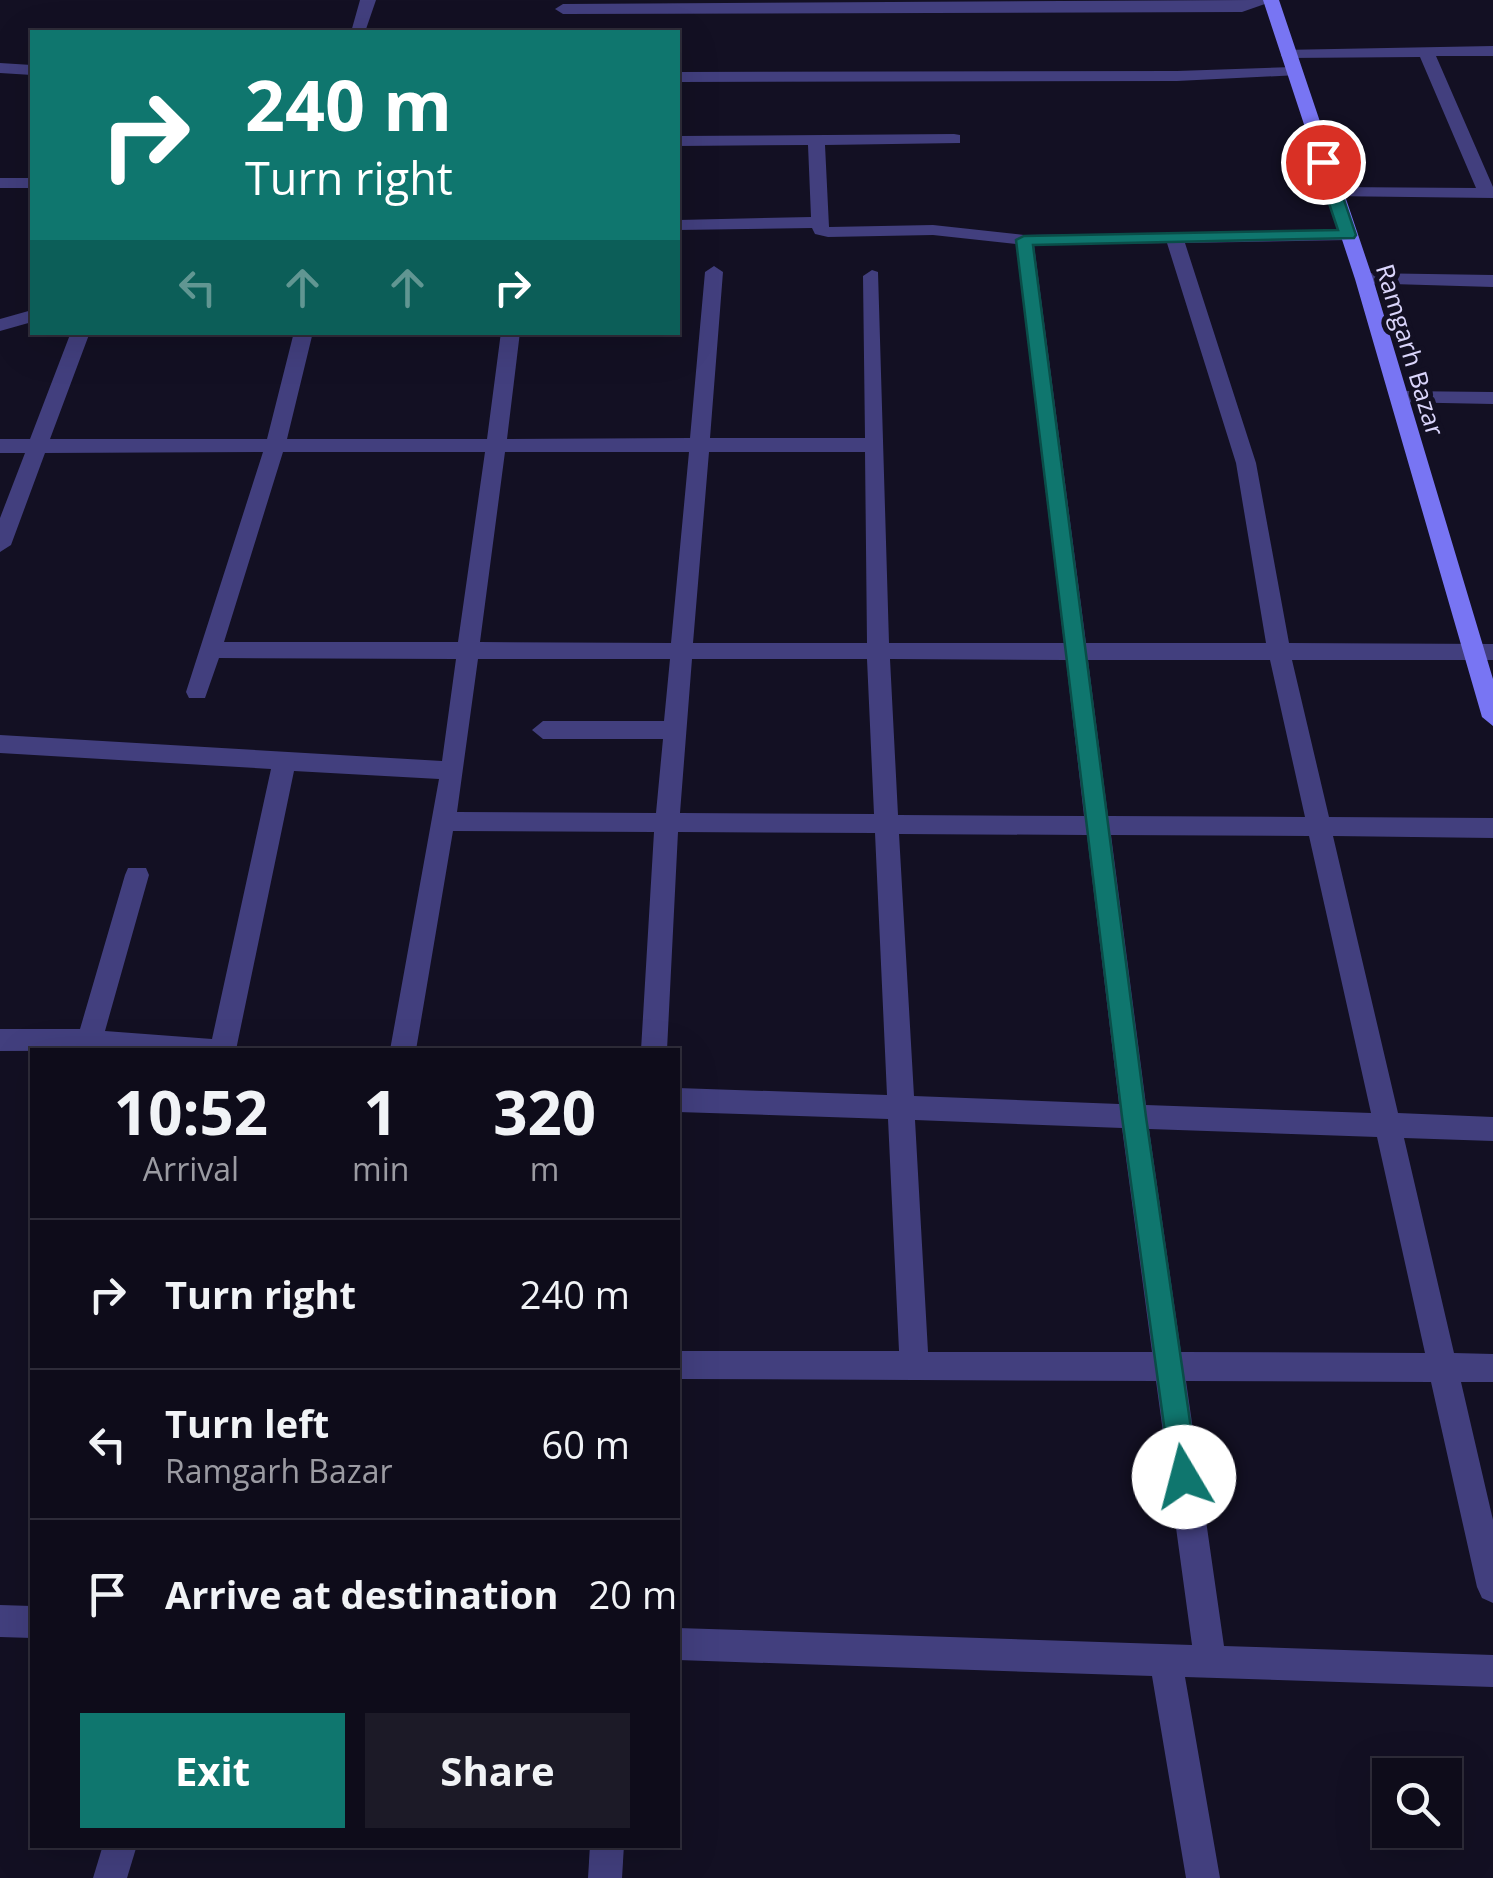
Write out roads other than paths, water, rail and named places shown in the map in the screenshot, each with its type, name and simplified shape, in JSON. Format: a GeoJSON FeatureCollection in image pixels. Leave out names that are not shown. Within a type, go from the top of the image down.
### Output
{"type":"FeatureCollection","features":[{"type":"Feature","properties":{"kind":"street"},"geometry":{"type":"LineString","coordinates":[[358,30],[368,0]]}},
{"type":"Feature","properties":{"kind":"street"},"geometry":{"type":"LineString","coordinates":[[563,10],[1242,6],[1270,0]]}},
{"type":"Feature","properties":{"kind":"street","name":"Ramgarh Bazar"},"geometry":{"type":"LineString","coordinates":[[1270,0],[1483,652],[1493,717]]}},
{"type":"Feature","properties":{"kind":"street"},"geometry":{"type":"LineString","coordinates":[[680,76],[1177,76],[1426,52],[1493,51]]}},
{"type":"Feature","properties":{"kind":"street"},"geometry":{"type":"LineString","coordinates":[[1333,192],[1490,193],[1426,52]]}},
{"type":"Feature","properties":{"kind":"street"},"geometry":{"type":"LineString","coordinates":[[0,68],[30,70]]}},
{"type":"Feature","properties":{"kind":"street"},"geometry":{"type":"LineString","coordinates":[[680,141],[954,139]]}},
{"type":"Feature","properties":{"kind":"street"},"geometry":{"type":"LineString","coordinates":[[816,140],[821,230],[828,232],[934,230],[1024,240],[1348,235]]}},
{"type":"Feature","properties":{"kind":"street"},"geometry":{"type":"LineString","coordinates":[[0,182],[30,183]]}},
{"type":"Feature","properties":{"kind":"street"},"geometry":{"type":"LineString","coordinates":[[680,225],[820,222]]}},
{"type":"Feature","properties":{"kind":"street"},"geometry":{"type":"LineString","coordinates":[[1174,238],[1246,464],[1279,652],[1493,1587]]}},
{"type":"Feature","properties":{"kind":"street"},"geometry":{"type":"LineString","coordinates":[[1024,240],[1134,1117],[1210,1662]]}},
{"type":"Feature","properties":{"kind":"street"},"geometry":{"type":"LineString","coordinates":[[654,1048],[674,730],[714,272]]}},
{"type":"Feature","properties":{"kind":"street"},"geometry":{"type":"LineString","coordinates":[[872,276],[878,650],[914,1366]]}},
{"type":"Feature","properties":{"kind":"street"},"geometry":{"type":"LineString","coordinates":[[1364,279],[1493,281]]}},
{"type":"Feature","properties":{"kind":"street"},"geometry":{"type":"LineString","coordinates":[[0,325],[30,317]]}},
{"type":"Feature","properties":{"kind":"street"},"geometry":{"type":"LineString","coordinates":[[0,545],[79,335]]}},
{"type":"Feature","properties":{"kind":"street"},"geometry":{"type":"LineString","coordinates":[[197,692],[275,446],[303,335]]}},
{"type":"Feature","properties":{"kind":"street"},"geometry":{"type":"LineString","coordinates":[[403,1048],[452,772],[510,335]]}},
{"type":"Feature","properties":{"kind":"street"},"geometry":{"type":"LineString","coordinates":[[1398,397],[1493,398]]}},
{"type":"Feature","properties":{"kind":"street"},"geometry":{"type":"LineString","coordinates":[[0,446],[874,444]]}},
{"type":"Feature","properties":{"kind":"street"},"geometry":{"type":"LineString","coordinates":[[212,650],[1483,652]]}},
{"type":"Feature","properties":{"kind":"street"},"geometry":{"type":"LineString","coordinates":[[543,730],[674,730]]}},
{"type":"Feature","properties":{"kind":"street"},"geometry":{"type":"LineString","coordinates":[[0,744],[452,772]]}},
{"type":"Feature","properties":{"kind":"street"},"geometry":{"type":"LineString","coordinates":[[223,1048],[284,762]]}},
{"type":"Feature","properties":{"kind":"street"},"geometry":{"type":"LineString","coordinates":[[443,820],[1493,828]]}},
{"type":"Feature","properties":{"kind":"street"},"geometry":{"type":"LineString","coordinates":[[89,1041],[136,875]]}},
{"type":"Feature","properties":{"kind":"street"},"geometry":{"type":"LineString","coordinates":[[0,1040],[185,1048]]}},
{"type":"Feature","properties":{"kind":"street"},"geometry":{"type":"LineString","coordinates":[[680,1100],[1493,1129]]}},
{"type":"Feature","properties":{"kind":"street"},"geometry":{"type":"LineString","coordinates":[[680,1365],[1493,1368]]}},
{"type":"Feature","properties":{"kind":"street"},"geometry":{"type":"LineString","coordinates":[[0,1621],[30,1622]]}},
{"type":"Feature","properties":{"kind":"street"},"geometry":{"type":"LineString","coordinates":[[680,1644],[1493,1672]]}},
{"type":"Feature","properties":{"kind":"street"},"geometry":{"type":"LineString","coordinates":[[1166,1660],[1203,1878]]}},
{"type":"Feature","properties":{"kind":"street"},"geometry":{"type":"LineString","coordinates":[[110,1878],[119,1848]]}},
{"type":"Feature","properties":{"kind":"street"},"geometry":{"type":"LineString","coordinates":[[605,1878],[607,1848]]}}]}
